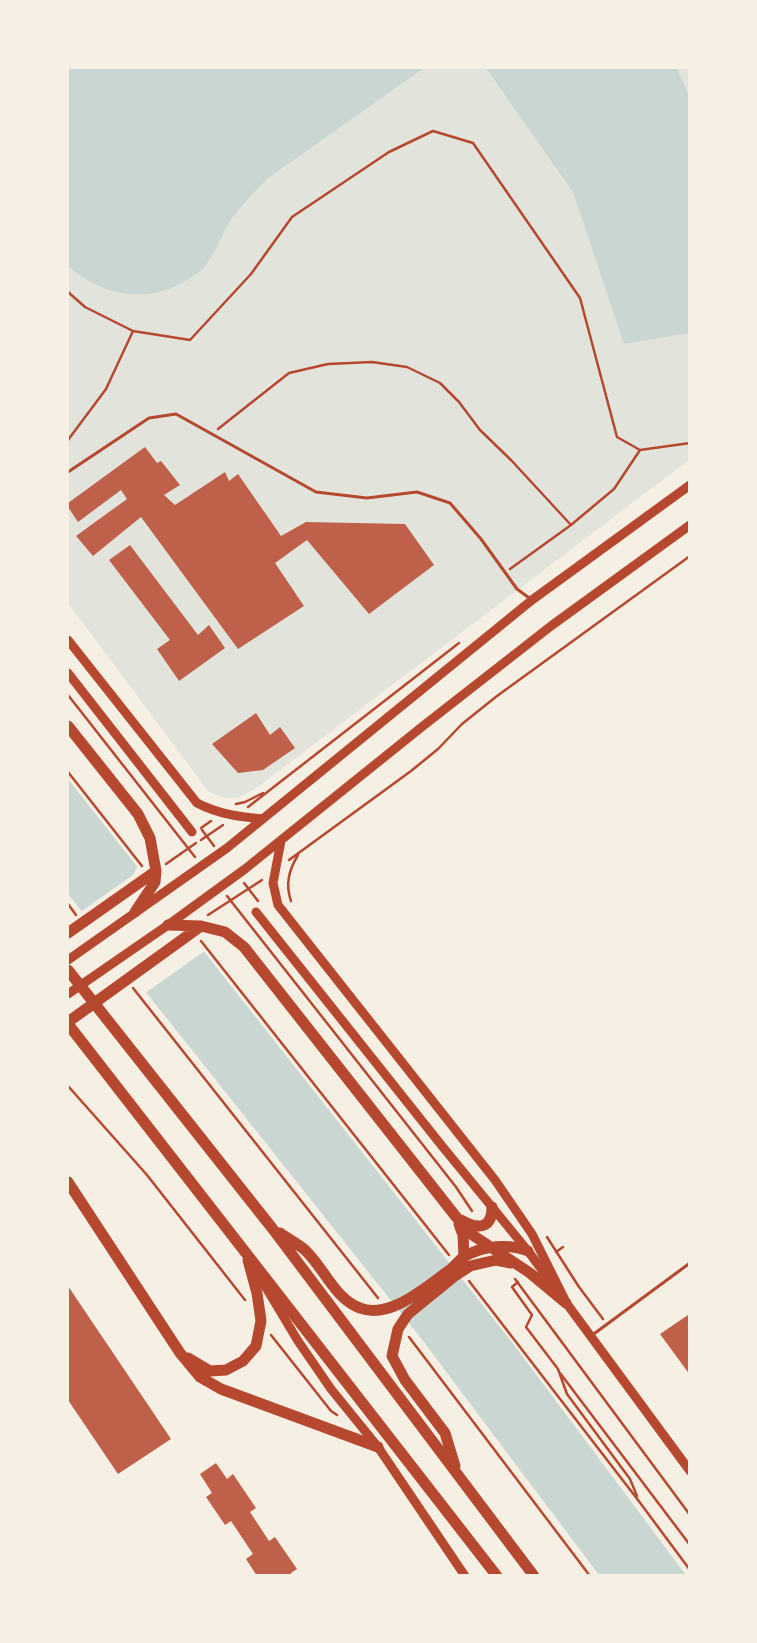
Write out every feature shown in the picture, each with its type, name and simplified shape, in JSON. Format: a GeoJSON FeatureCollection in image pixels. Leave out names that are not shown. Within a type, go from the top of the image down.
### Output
{"type":"FeatureCollection","features":[{"type":"Feature","properties":{"kind":"highway"},"geometry":{"type":"LineString","coordinates":[[68,726],[138,814],[150,838],[150,871],[154,882],[135,912]]}},
{"type":"Feature","properties":{"kind":"highway"},"geometry":{"type":"LineString","coordinates":[[68,933],[150,871]]}},
{"type":"Feature","properties":{"kind":"highway"},"geometry":{"type":"LineString","coordinates":[[168,925],[201,926],[225,932],[244,947],[471,1234],[517,1264],[566,1302]]}},
{"type":"Feature","properties":{"kind":"highway"},"geometry":{"type":"LineString","coordinates":[[201,926],[68,1023],[497,1576]]}},
{"type":"Feature","properties":{"kind":"highway"},"geometry":{"type":"LineString","coordinates":[[68,970],[272,1228],[534,1576]]}},
{"type":"Feature","properties":{"kind":"highway"},"geometry":{"type":"LineString","coordinates":[[68,1182],[180,1353],[200,1377],[221,1389],[378,1447]]}},
{"type":"Feature","properties":{"kind":"highway"},"geometry":{"type":"LineString","coordinates":[[457,1218],[478,1226],[485,1224],[492,1215],[492,1207]]}},
{"type":"Feature","properties":{"kind":"highway"},"geometry":{"type":"LineString","coordinates":[[456,1473],[445,1433],[405,1380],[392,1356],[408,1314],[456,1275],[461,1260],[464,1235],[457,1218]]}},
{"type":"Feature","properties":{"kind":"highway"},"geometry":{"type":"LineString","coordinates":[[272,1228],[305,1250],[343,1297],[351,1304],[372,1312],[400,1304],[461,1260],[493,1248],[506,1246],[528,1251]]}},
{"type":"Feature","properties":{"kind":"highway"},"geometry":{"type":"LineString","coordinates":[[180,1353],[210,1371],[226,1370],[243,1361],[256,1346],[261,1322],[257,1293],[245,1252]]}},
{"type":"Feature","properties":{"kind":"highway"},"geometry":{"type":"LineString","coordinates":[[461,1260],[496,1260],[517,1264]]}},
{"type":"Feature","properties":{"kind":"main road"},"geometry":{"type":"LineString","coordinates":[[68,960],[227,848],[532,600],[690,485]]}},
{"type":"Feature","properties":{"kind":"main road"},"geometry":{"type":"LineString","coordinates":[[68,994],[245,869],[550,626],[690,525]]}},
{"type":"Feature","properties":{"kind":"main road"},"geometry":{"type":"LineString","coordinates":[[68,640],[196,803],[209,809],[236,816],[263,819]]}},
{"type":"Feature","properties":{"kind":"main road"},"geometry":{"type":"LineString","coordinates":[[68,673],[193,832]]}},
{"type":"Feature","properties":{"kind":"main road"},"geometry":{"type":"LineString","coordinates":[[282,841],[273,883],[278,905],[495,1180],[532,1234],[566,1302]]}},
{"type":"Feature","properties":{"kind":"main road"},"geometry":{"type":"LineString","coordinates":[[256,912],[528,1251],[690,1471]]}},
{"type":"Feature","properties":{"kind":"main road"},"geometry":{"type":"LineString","coordinates":[[245,1252],[298,1341],[332,1389],[378,1447],[464,1576]]}},
{"type":"Feature","properties":{"kind":"lane"},"geometry":{"type":"LineString","coordinates":[[68,472],[149,418],[176,414],[316,492],[368,498],[417,492],[450,503],[481,539],[518,589],[532,600]]}},
{"type":"Feature","properties":{"kind":"lane"},"geometry":{"type":"LineString","coordinates":[[591,1336],[690,1263]]}},
{"type":"Feature","properties":{"kind":"path"},"geometry":{"type":"LineString","coordinates":[[68,292],[85,307],[133,331],[190,340],[251,274],[292,217],[390,152],[433,131],[473,143],[580,298],[617,437],[640,450],[690,443]]}},
{"type":"Feature","properties":{"kind":"path"},"geometry":{"type":"LineString","coordinates":[[68,440],[106,389],[133,331]]}},
{"type":"Feature","properties":{"kind":"path"},"geometry":{"type":"LineString","coordinates":[[211,434],[289,373],[328,364],[372,362],[407,367],[440,382],[459,402],[480,430],[511,460],[571,526]]}},
{"type":"Feature","properties":{"kind":"path"},"geometry":{"type":"LineString","coordinates":[[505,572],[571,526],[614,490],[640,450]]}},
{"type":"Feature","properties":{"kind":"path"},"geometry":{"type":"LineString","coordinates":[[276,870],[411,771],[438,749],[462,724],[497,696],[690,556]]}},
{"type":"Feature","properties":{"kind":"path"},"geometry":{"type":"LineString","coordinates":[[68,772],[150,871],[236,816],[460,642]]}},
{"type":"Feature","properties":{"kind":"path"},"geometry":{"type":"LineString","coordinates":[[241,800],[234,805],[269,791]]}},
{"type":"Feature","properties":{"kind":"path"},"geometry":{"type":"LineString","coordinates":[[193,832],[217,816]]}},
{"type":"Feature","properties":{"kind":"path"},"geometry":{"type":"LineString","coordinates":[[178,844],[186,839]]}},
{"type":"Feature","properties":{"kind":"path"},"geometry":{"type":"LineString","coordinates":[[68,904],[80,919]]}},
{"type":"Feature","properties":{"kind":"path"},"geometry":{"type":"LineString","coordinates":[[198,938],[398,1188],[461,1260]]}},
{"type":"Feature","properties":{"kind":"path"},"geometry":{"type":"LineString","coordinates":[[128,980],[383,1308]]}},
{"type":"Feature","properties":{"kind":"path"},"geometry":{"type":"LineString","coordinates":[[68,1086],[147,1175],[246,1301]]}},
{"type":"Feature","properties":{"kind":"path"},"geometry":{"type":"LineString","coordinates":[[469,1281],[690,1570]]}},
{"type":"Feature","properties":{"kind":"path"},"geometry":{"type":"LineString","coordinates":[[512,1287],[532,1315],[526,1327],[690,1546]]}},
{"type":"Feature","properties":{"kind":"path"},"geometry":{"type":"LineString","coordinates":[[261,1322],[331,1411],[339,1417]]}},
{"type":"Feature","properties":{"kind":"path"},"geometry":{"type":"LineString","coordinates":[[402,1332],[590,1576]]}},
{"type":"Feature","properties":{"kind":"path"},"geometry":{"type":"LineString","coordinates":[[558,1369],[567,1394],[630,1479],[638,1500]]}},
{"type":"Feature","properties":{"kind":"shaded area"},"geometry":{"type":"Polygon","coordinates":[[[68,68],[689,68],[689,460],[255,789],[242,796],[227,798],[208,791],[68,603],[68,68]]]}},
{"type":"Feature","properties":{"kind":"shaded area"},"geometry":{"type":"Polygon","coordinates":[[[68,68],[424,68],[268,178],[234,215],[211,257],[198,273],[170,288],[154,293],[139,294],[109,290],[81,276],[68,266],[68,68]]]}},
{"type":"Feature","properties":{"kind":"shaded area"},"geometry":{"type":"Polygon","coordinates":[[[484,68],[677,68],[690,98],[689,333],[624,344],[573,192],[488,71],[484,68]]]}},
{"type":"Feature","properties":{"kind":"shaded area"},"geometry":{"type":"Polygon","coordinates":[[[68,779],[514,1345],[686,1575],[599,1575],[420,1337],[68,894],[68,779]]]}},
{"type":"Feature","properties":{"kind":"pier"},"geometry":{"type":"Polygon","coordinates":[[[138,865],[206,950],[144,994],[79,913],[133,875],[138,865]]]}},
{"type":"Feature","properties":{"kind":"building"},"geometry":{"type":"Polygon","coordinates":[[[145,447],[157,463],[161,461],[180,485],[164,495],[175,505],[225,472],[229,481],[238,474],[281,536],[306,522],[405,524],[434,565],[369,614],[307,540],[275,563],[304,606],[238,649],[141,517],[93,556],[76,536],[127,499],[121,490],[78,522],[68,507],[68,503],[145,447]]]}},
{"type":"Feature","properties":{"kind":"building"},"geometry":{"type":"Polygon","coordinates":[[[130,545],[198,635],[209,625],[225,648],[179,681],[157,649],[170,640],[109,560],[130,545]]]}},
{"type":"Feature","properties":{"kind":"building"},"geometry":{"type":"Polygon","coordinates":[[[256,713],[270,735],[280,727],[295,748],[263,770],[238,773],[212,744],[256,713]]]}},
{"type":"Feature","properties":{"kind":"building"},"geometry":{"type":"Polygon","coordinates":[[[68,1286],[171,1439],[118,1474],[68,1400],[68,1286]]]}},
{"type":"Feature","properties":{"kind":"building"},"geometry":{"type":"Polygon","coordinates":[[[688,1315],[690,1316],[690,1375],[660,1334],[688,1315]]]}},
{"type":"Feature","properties":{"kind":"building"},"geometry":{"type":"Polygon","coordinates":[[[216,1463],[227,1479],[233,1474],[256,1508],[250,1512],[269,1541],[275,1537],[297,1569],[291,1573],[292,1576],[257,1576],[246,1559],[253,1554],[231,1521],[225,1525],[206,1497],[212,1493],[200,1474],[216,1463]]]}}]}
